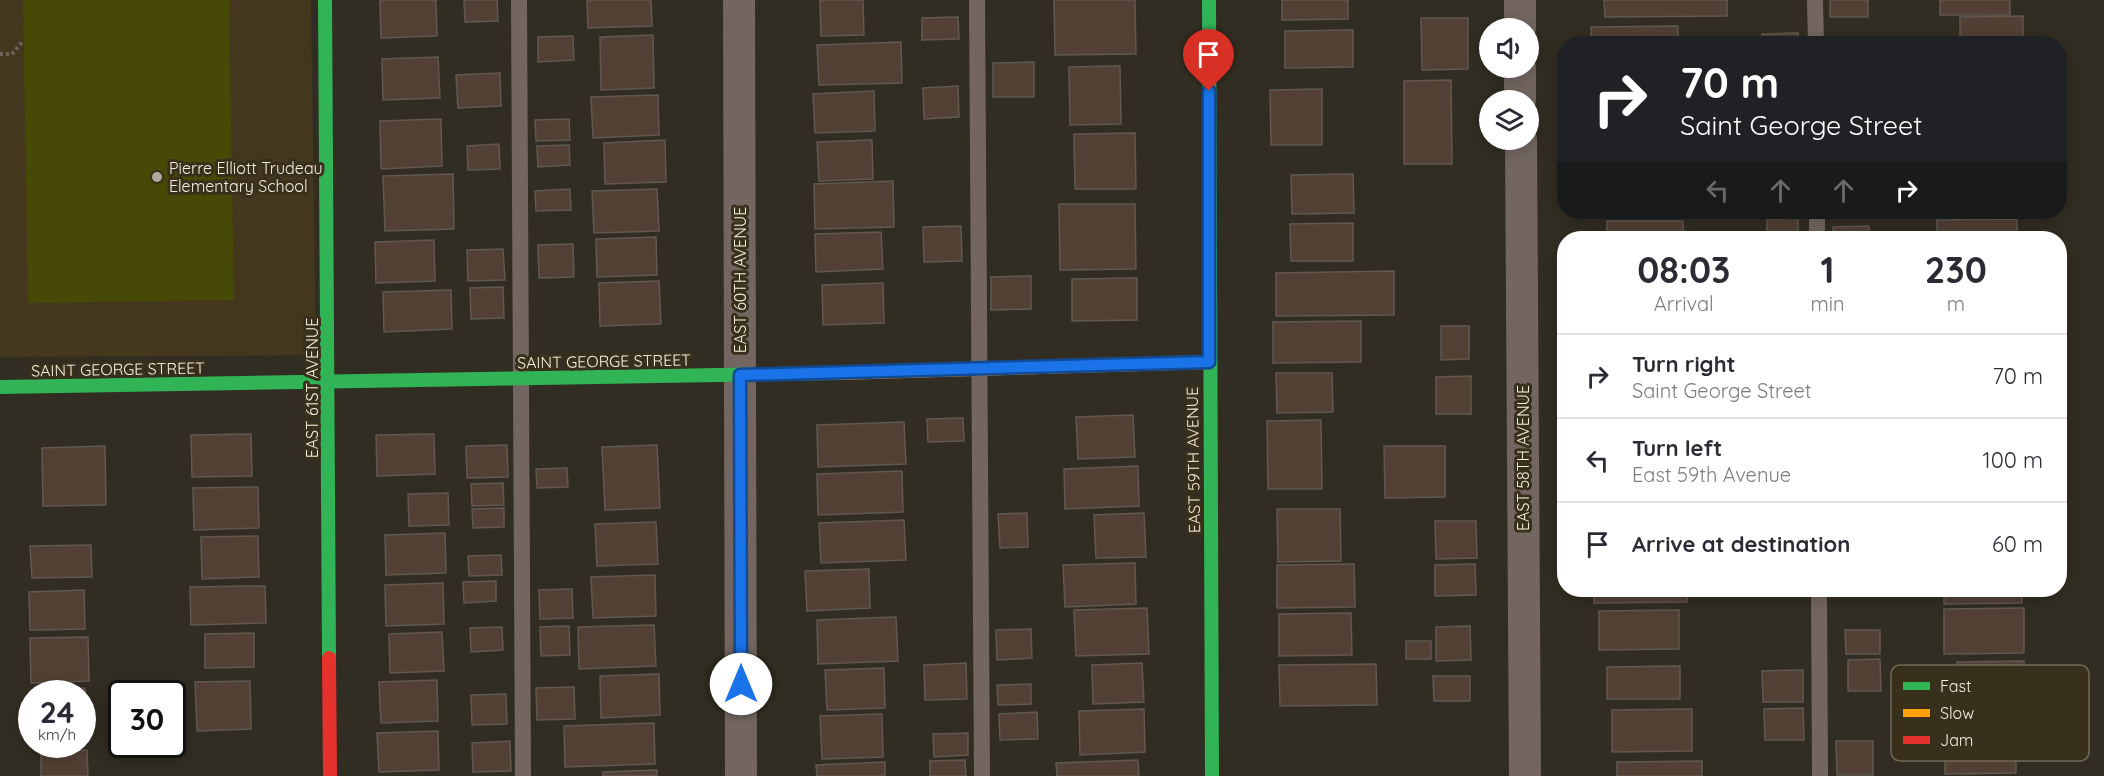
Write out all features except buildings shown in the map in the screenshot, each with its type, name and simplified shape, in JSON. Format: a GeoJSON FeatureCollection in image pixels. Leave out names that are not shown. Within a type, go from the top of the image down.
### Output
{"type":"FeatureCollection","features":[{"type":"Feature","properties":{"kind":"street","name":"EAST 61ST AVENUE"},"geometry":{"type":"LineString","coordinates":[[325,0],[330,776]]}},
{"type":"Feature","properties":{"kind":"street","name":"EAST 60TH AVENUE"},"geometry":{"type":"LineString","coordinates":[[739,0],[741,776]]}},
{"type":"Feature","properties":{"kind":"street","name":"EAST 59TH AVENUE"},"geometry":{"type":"LineString","coordinates":[[1209,0],[1212,776]]}},
{"type":"Feature","properties":{"kind":"street"},"geometry":{"type":"LineString","coordinates":[[1520,0],[1520,18]]}},
{"type":"Feature","properties":{"kind":"street","name":"EAST 58TH AVENUE"},"geometry":{"type":"LineString","coordinates":[[1521,150],[1526,776]]}},
{"type":"Feature","properties":{"kind":"street","name":"SAINT GEORGE STREET"},"geometry":{"type":"LineString","coordinates":[[0,387],[740,375],[1209,362]]}},
{"type":"Feature","properties":{"kind":"lane"},"geometry":{"type":"LineString","coordinates":[[519,0],[523,776]]}},
{"type":"Feature","properties":{"kind":"lane"},"geometry":{"type":"LineString","coordinates":[[977,0],[982,776]]}},
{"type":"Feature","properties":{"kind":"lane"},"geometry":{"type":"LineString","coordinates":[[1815,0],[1816,36]]}},
{"type":"Feature","properties":{"kind":"lane"},"geometry":{"type":"LineString","coordinates":[[1819,597],[1820,776]]}},
{"type":"Feature","properties":{"kind":"path"},"geometry":{"type":"LineString","coordinates":[[0,54],[12,54],[23,41]]}},
{"type":"Feature","properties":{"kind":"shaded area","name":"Pierre Elliott Trudeau Elementary School"},"geometry":{"type":"Polygon","coordinates":[[[0,0],[311,0],[316,355],[0,357],[0,0]]]}},
{"type":"Feature","properties":{"kind":"shaded area"},"geometry":{"type":"Polygon","coordinates":[[[23,0],[229,0],[234,300],[28,303],[23,0]]]}},
{"type":"Feature","properties":{"kind":"traffic: fast"},"geometry":{"type":"LineString","coordinates":[[325,0],[329,658]]}},
{"type":"Feature","properties":{"kind":"traffic: fast"},"geometry":{"type":"LineString","coordinates":[[1209,0],[1212,776]]}},
{"type":"Feature","properties":{"kind":"traffic: fast"},"geometry":{"type":"LineString","coordinates":[[0,387],[839,373]]}},
{"type":"Feature","properties":{"kind":"traffic: slow"},"geometry":{"type":"LineString","coordinates":[[839,373],[1209,362]]}},
{"type":"Feature","properties":{"kind":"traffic: jam"},"geometry":{"type":"LineString","coordinates":[[329,658],[330,776]]}},
{"type":"Feature","properties":{"kind":"place","name":"Pierre Elliott Trudeau Elementary School"},"geometry":{"type":"Point","coordinates":[157,177]}},
{"type":"Feature","properties":{"kind":"route"},"geometry":{"type":"LineString","coordinates":[[741,684],[740,375],[1209,362],[1209,91]]}}]}
